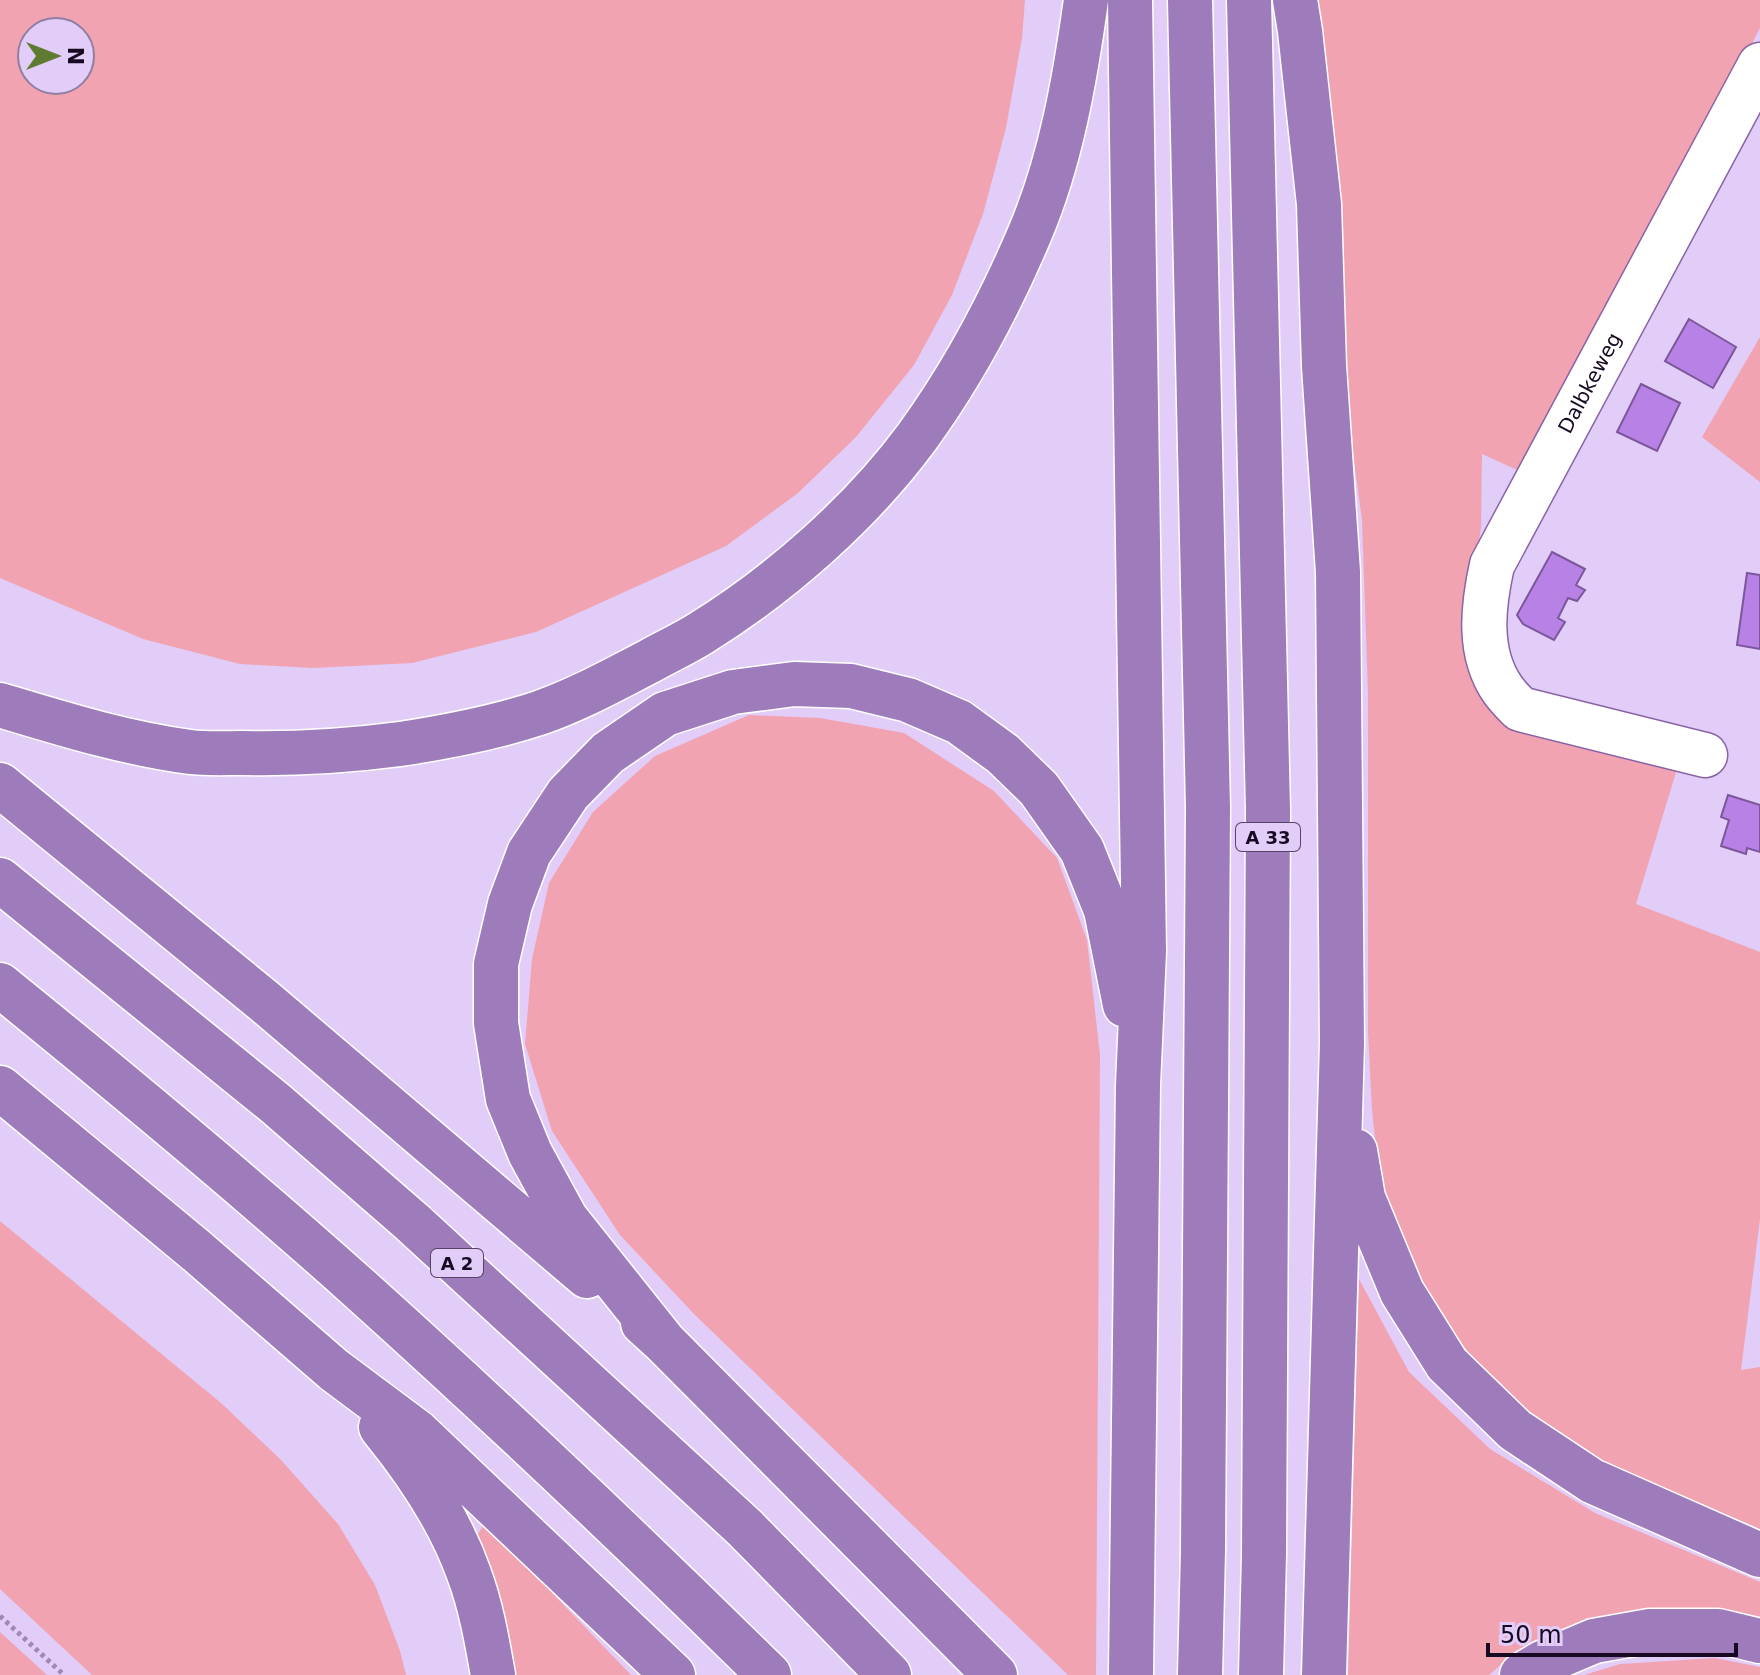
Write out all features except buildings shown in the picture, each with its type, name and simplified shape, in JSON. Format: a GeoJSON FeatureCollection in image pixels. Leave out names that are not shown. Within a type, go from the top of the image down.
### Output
{"type":"FeatureCollection","features":[{"type":"Feature","properties":{"kind":"highway"},"geometry":{"type":"LineString","coordinates":[[0,705],[105,737],[193,752],[285,754],[366,748],[455,735],[540,713],[610,682],[700,634],[759,593],[832,530],[869,493],[915,439],[948,391],[980,337],[1031,231],[1057,154],[1076,70],[1086,0]]}},
{"type":"Feature","properties":{"kind":"highway"},"geometry":{"type":"LineString","coordinates":[[1130,0],[1144,951],[1138,1085],[1131,1675]]}},
{"type":"Feature","properties":{"kind":"highway","name":"A 33"},"geometry":{"type":"LineString","coordinates":[[1190,0],[1208,808],[1200,1675]]}},
{"type":"Feature","properties":{"kind":"highway","name":"A 33"},"geometry":{"type":"LineString","coordinates":[[1249,0],[1268,810],[1261,1675]]}},
{"type":"Feature","properties":{"kind":"highway"},"geometry":{"type":"LineString","coordinates":[[1295,0],[1319,204],[1324,366],[1338,572],[1342,1043],[1324,1675]]}},
{"type":"Feature","properties":{"kind":"highway"},"geometry":{"type":"LineString","coordinates":[[664,1342],[566,1219],[530,1153],[508,1099],[496,1023],[496,964],[510,904],[529,853],[544,829],[568,794],[608,753],[665,714],[733,692],[794,684],[851,686],[908,700],[959,722],[1003,754],[1039,789],[1082,850],[1097,886],[1106,910],[1138,1085]]}},
{"type":"Feature","properties":{"kind":"highway"},"geometry":{"type":"LineString","coordinates":[[0,785],[276,1012],[664,1342],[995,1675]]}},
{"type":"Feature","properties":{"kind":"highway","name":"A 2"},"geometry":{"type":"LineString","coordinates":[[0,880],[263,1094],[412,1222],[745,1528],[889,1675]]}},
{"type":"Feature","properties":{"kind":"highway"},"geometry":{"type":"LineString","coordinates":[[0,985],[358,1288],[555,1467],[769,1675]]}},
{"type":"Feature","properties":{"kind":"highway"},"geometry":{"type":"LineString","coordinates":[[1342,1043],[1363,1198],[1402,1292],[1447,1364],[1515,1430],[1592,1481],[1760,1555]]}},
{"type":"Feature","properties":{"kind":"highway"},"geometry":{"type":"LineString","coordinates":[[0,1088],[334,1370],[417,1432],[673,1675]]}},
{"type":"Feature","properties":{"kind":"highway"},"geometry":{"type":"LineString","coordinates":[[334,1370],[402,1452],[445,1518],[469,1573],[484,1626],[493,1675]]}},
{"type":"Feature","properties":{"kind":"highway"},"geometry":{"type":"LineString","coordinates":[[1522,1675],[1594,1641],[1650,1631],[1718,1631],[1760,1641]]}},
{"type":"Feature","properties":{"kind":"street","name":"Dalbkeweg"},"geometry":{"type":"LineString","coordinates":[[1705,755],[1520,709],[1502,689],[1491,668],[1484,640],[1486,592],[1492,565],[1760,65]]}},
{"type":"Feature","properties":{"kind":"path"},"geometry":{"type":"LineString","coordinates":[[0,1616],[64,1675]]}},
{"type":"Feature","properties":{"kind":"shaded area"},"geometry":{"type":"Polygon","coordinates":[[[0,0],[1025,0],[1022,38],[1006,128],[983,214],[952,295],[914,365],[856,437],[798,493],[726,546],[536,632],[412,663],[313,668],[240,664],[143,639],[0,578],[0,0]]]}},
{"type":"Feature","properties":{"kind":"shaded area"},"geometry":{"type":"Polygon","coordinates":[[[1313,0],[1760,0],[1760,28],[1528,475],[1482,454],[1481,528],[1475,563],[1475,674],[1680,759],[1636,904],[1760,952],[1760,1219],[1741,1370],[1760,1367],[1760,1529],[1576,1450],[1490,1380],[1436,1311],[1399,1244],[1379,1177],[1368,1032],[1368,693],[1362,520],[1346,401],[1313,0]]]}},
{"type":"Feature","properties":{"kind":"shaded area"},"geometry":{"type":"Polygon","coordinates":[[[1760,337],[1760,482],[1702,437],[1760,337]]]}},
{"type":"Feature","properties":{"kind":"shaded area"},"geometry":{"type":"Polygon","coordinates":[[[749,715],[820,718],[904,733],[994,791],[1057,858],[1087,940],[1100,1055],[1096,1675],[1068,1675],[695,1315],[620,1235],[552,1131],[525,1044],[532,959],[549,883],[593,812],[655,756],[749,715]]]}},
{"type":"Feature","properties":{"kind":"shaded area"},"geometry":{"type":"Polygon","coordinates":[[[0,1221],[221,1403],[281,1460],[338,1524],[375,1585],[406,1675],[92,1675],[0,1589],[0,1221]]]}},
{"type":"Feature","properties":{"kind":"shaded area"},"geometry":{"type":"Polygon","coordinates":[[[1359,1279],[1409,1372],[1490,1449],[1595,1513],[1760,1582],[1760,1621],[1558,1632],[1504,1662],[1489,1675],[1348,1675],[1359,1279]]]}},
{"type":"Feature","properties":{"kind":"shaded area"},"geometry":{"type":"Polygon","coordinates":[[[485,1523],[631,1675],[516,1675],[476,1537],[485,1523]]]}},
{"type":"Feature","properties":{"kind":"shaded area"},"geometry":{"type":"Polygon","coordinates":[[[0,1632],[47,1675],[0,1675],[0,1632]]]}},
{"type":"Feature","properties":{"kind":"shaded area"},"geometry":{"type":"Polygon","coordinates":[[[1715,1658],[1760,1667],[1760,1675],[1584,1675],[1620,1664],[1715,1658]]]}}]}
